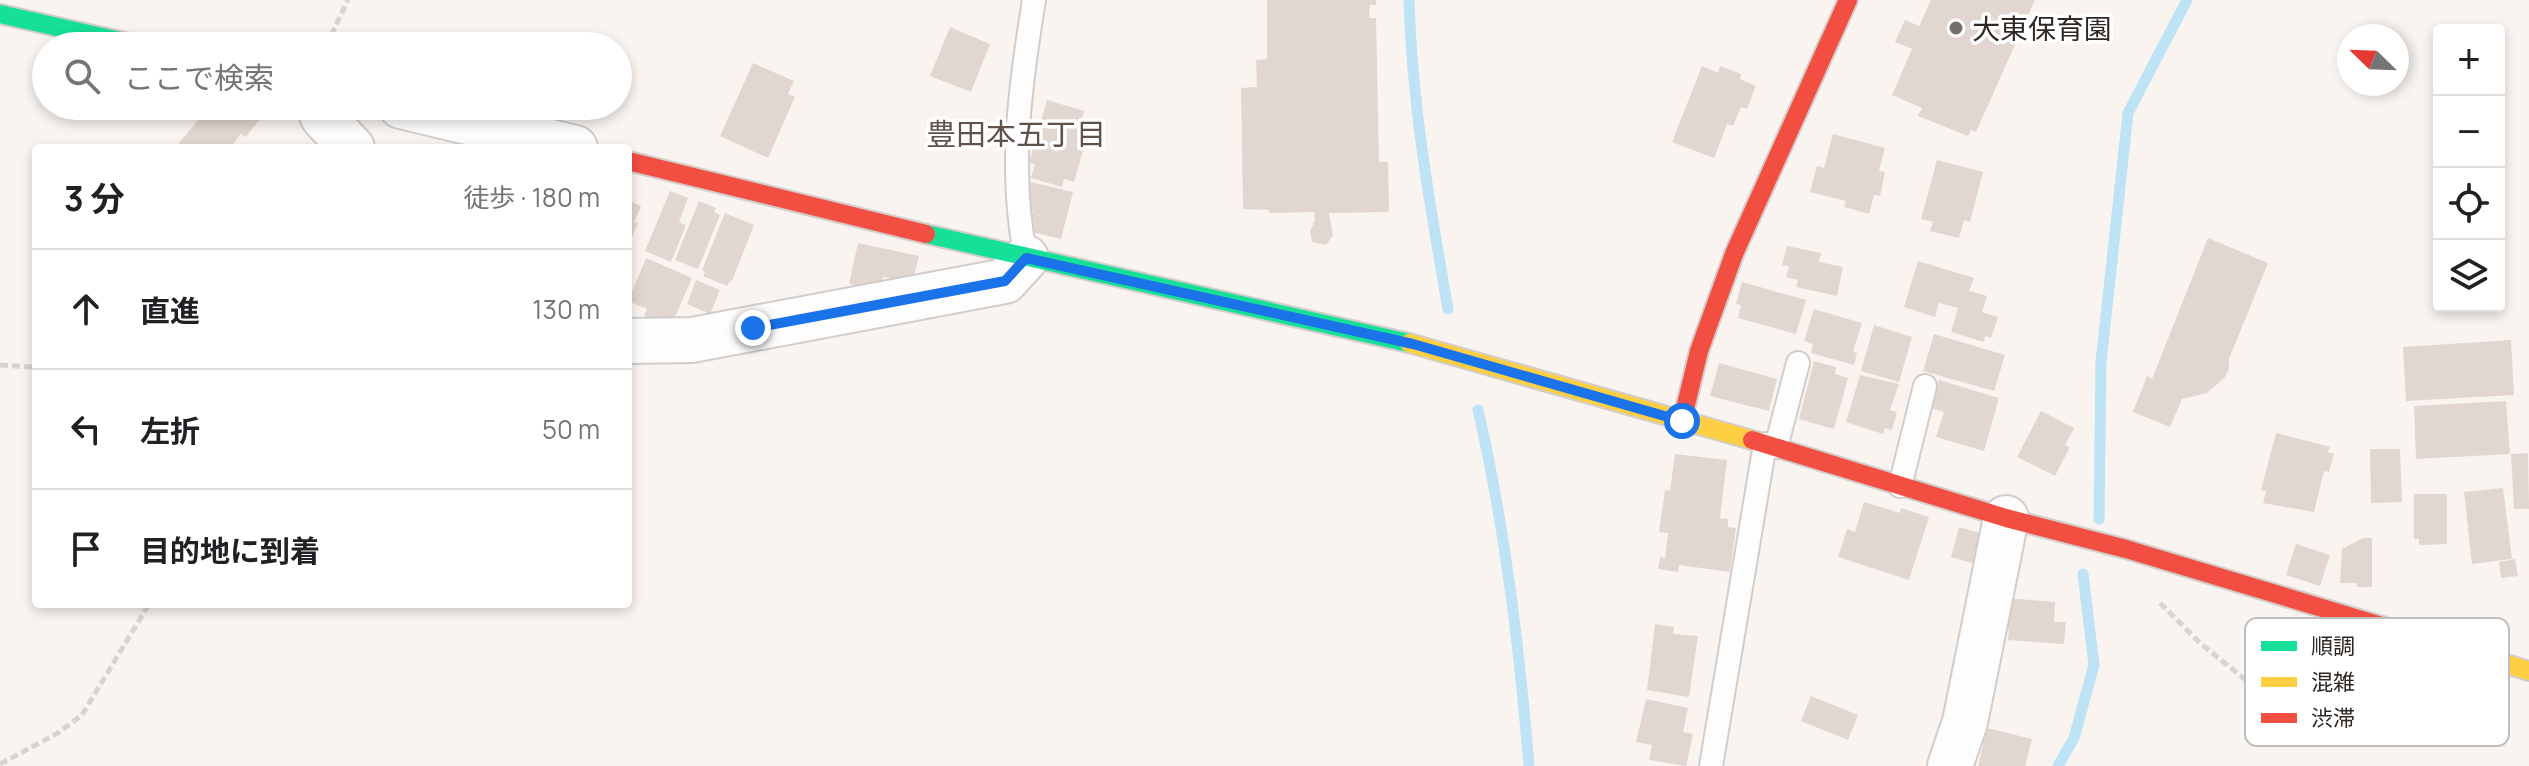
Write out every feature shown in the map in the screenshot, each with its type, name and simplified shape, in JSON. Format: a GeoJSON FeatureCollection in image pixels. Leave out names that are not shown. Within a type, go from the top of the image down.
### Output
{"type":"FeatureCollection","features":[{"type":"Feature","properties":{"kind":"street"},"geometry":{"type":"LineString","coordinates":[[1682,421],[1699,351],[1734,254],[1848,0]]}},
{"type":"Feature","properties":{"kind":"street"},"geometry":{"type":"LineString","coordinates":[[0,14],[80,32]]}},
{"type":"Feature","properties":{"kind":"street"},"geometry":{"type":"LineString","coordinates":[[326,120],[348,144]]}},
{"type":"Feature","properties":{"kind":"street"},"geometry":{"type":"LineString","coordinates":[[459,120],[558,144]]}},
{"type":"Feature","properties":{"kind":"street"},"geometry":{"type":"LineString","coordinates":[[632,162],[1026,258],[1413,344],[1770,446],[2006,518],[2126,549],[2354,618]]}},
{"type":"Feature","properties":{"kind":"street"},"geometry":{"type":"LineString","coordinates":[[632,341],[692,340],[1005,281],[1026,258]]}},
{"type":"Feature","properties":{"kind":"street"},"geometry":{"type":"LineString","coordinates":[[1950,766],[1965,722],[2006,518]]}},
{"type":"Feature","properties":{"kind":"street"},"geometry":{"type":"LineString","coordinates":[[2509,665],[2529,671]]}},
{"type":"Feature","properties":{"kind":"lane"},"geometry":{"type":"LineString","coordinates":[[1026,258],[1018,219],[1016,167],[1023,66],[1034,0]]}},
{"type":"Feature","properties":{"kind":"lane"},"geometry":{"type":"LineString","coordinates":[[1711,766],[1770,446],[1798,363]]}},
{"type":"Feature","properties":{"kind":"lane"},"geometry":{"type":"LineString","coordinates":[[1900,486],[1925,386]]}},
{"type":"Feature","properties":{"kind":"path"},"geometry":{"type":"LineString","coordinates":[[333,32],[348,0]]}},
{"type":"Feature","properties":{"kind":"path"},"geometry":{"type":"LineString","coordinates":[[0,365],[32,367]]}},
{"type":"Feature","properties":{"kind":"path"},"geometry":{"type":"LineString","coordinates":[[2126,549],[2141,583],[2200,643],[2245,679]]}},
{"type":"Feature","properties":{"kind":"path"},"geometry":{"type":"LineString","coordinates":[[0,764],[58,733],[82,715],[147,608]]}},
{"type":"Feature","properties":{"kind":"building"},"geometry":{"type":"Polygon","coordinates":[[[1267,0],[1376,0],[1376,5],[1370,5],[1369,18],[1376,18],[1379,162],[1388,162],[1389,212],[1329,213],[1333,235],[1326,245],[1312,242],[1310,232],[1315,220],[1314,212],[1269,213],[1269,210],[1243,209],[1241,88],[1257,87],[1256,60],[1267,59],[1267,0]]]}},
{"type":"Feature","properties":{"kind":"building"},"geometry":{"type":"Polygon","coordinates":[[[1931,0],[2035,0],[1976,132],[1971,130],[1968,136],[1918,116],[1922,108],[1892,95],[1912,49],[1895,42],[1905,20],[1919,26],[1931,0]]]}},
{"type":"Feature","properties":{"kind":"building"},"geometry":{"type":"Polygon","coordinates":[[[950,27],[990,44],[971,92],[930,76],[950,27]]]}},
{"type":"Feature","properties":{"kind":"building"},"geometry":{"type":"Polygon","coordinates":[[[753,63],[794,81],[788,94],[795,97],[768,158],[720,136],[753,63]]]}},
{"type":"Feature","properties":{"kind":"building"},"geometry":{"type":"Polygon","coordinates":[[[1702,66],[1718,73],[1720,66],[1741,74],[1740,79],[1756,86],[1747,109],[1741,107],[1733,126],[1727,124],[1714,158],[1672,142],[1702,66]]]}},
{"type":"Feature","properties":{"kind":"building"},"geometry":{"type":"Polygon","coordinates":[[[1047,100],[1084,111],[1079,131],[1088,133],[1074,182],[1064,179],[1062,187],[1031,178],[1035,164],[1029,163],[1047,100]]]}},
{"type":"Feature","properties":{"kind":"building"},"geometry":{"type":"Polygon","coordinates":[[[198,120],[259,120],[246,137],[241,134],[233,144],[178,144],[198,120]]]}},
{"type":"Feature","properties":{"kind":"building"},"geometry":{"type":"Polygon","coordinates":[[[1833,134],[1885,148],[1879,171],[1885,172],[1880,196],[1874,195],[1869,214],[1844,207],[1846,201],[1810,192],[1817,166],[1824,168],[1833,134]]]}},
{"type":"Feature","properties":{"kind":"building"},"geometry":{"type":"Polygon","coordinates":[[[1937,160],[1983,172],[1970,222],[1964,220],[1959,238],[1930,231],[1933,222],[1921,219],[1937,160]]]}},
{"type":"Feature","properties":{"kind":"building"},"geometry":{"type":"Polygon","coordinates":[[[1031,182],[1073,192],[1061,239],[1028,231],[1033,210],[1025,208],[1031,182]]]}},
{"type":"Feature","properties":{"kind":"building"},"geometry":{"type":"Polygon","coordinates":[[[670,191],[688,198],[679,222],[686,225],[671,262],[645,251],[670,191]]]}},
{"type":"Feature","properties":{"kind":"building"},"geometry":{"type":"Polygon","coordinates":[[[699,201],[716,208],[714,212],[720,215],[698,269],[675,260],[699,201]]]}},
{"type":"Feature","properties":{"kind":"building"},"geometry":{"type":"Polygon","coordinates":[[[632,202],[641,206],[634,222],[638,223],[632,237],[632,202]]]}},
{"type":"Feature","properties":{"kind":"building"},"geometry":{"type":"Polygon","coordinates":[[[725,213],[754,225],[732,281],[727,286],[703,276],[705,272],[702,270],[725,213]]]}},
{"type":"Feature","properties":{"kind":"building"},"geometry":{"type":"Polygon","coordinates":[[[2208,238],[2268,263],[2229,359],[2225,377],[2207,393],[2182,399],[2170,427],[2133,412],[2147,376],[2152,379],[2208,238]]]}},
{"type":"Feature","properties":{"kind":"building"},"geometry":{"type":"Polygon","coordinates":[[[858,243],[919,256],[912,283],[883,277],[880,290],[849,284],[858,243]]]}},
{"type":"Feature","properties":{"kind":"building"},"geometry":{"type":"Polygon","coordinates":[[[1787,246],[1821,253],[1819,262],[1843,267],[1837,296],[1796,287],[1798,280],[1786,277],[1789,266],[1782,265],[1787,246]]]}},
{"type":"Feature","properties":{"kind":"building"},"geometry":{"type":"Polygon","coordinates":[[[646,258],[692,278],[672,324],[663,328],[643,319],[647,309],[632,303],[632,291],[646,258]]]}},
{"type":"Feature","properties":{"kind":"building"},"geometry":{"type":"Polygon","coordinates":[[[1918,261],[1974,278],[1969,291],[1987,296],[1982,312],[1998,317],[1991,338],[1985,336],[1984,342],[1951,332],[1958,308],[1939,303],[1935,317],[1904,307],[1918,261]]]}},
{"type":"Feature","properties":{"kind":"building"},"geometry":{"type":"Polygon","coordinates":[[[696,280],[720,290],[710,314],[687,304],[696,280]]]}},
{"type":"Feature","properties":{"kind":"building"},"geometry":{"type":"Polygon","coordinates":[[[1742,282],[1806,300],[1796,334],[1738,318],[1741,305],[1736,304],[1742,282]]]}},
{"type":"Feature","properties":{"kind":"building"},"geometry":{"type":"Polygon","coordinates":[[[1814,309],[1862,323],[1853,351],[1857,353],[1854,365],[1811,353],[1813,344],[1804,341],[1814,309]]]}},
{"type":"Feature","properties":{"kind":"building"},"geometry":{"type":"Polygon","coordinates":[[[1874,325],[1912,337],[1899,382],[1861,371],[1874,325]]]}},
{"type":"Feature","properties":{"kind":"building"},"geometry":{"type":"Polygon","coordinates":[[[1934,334],[2005,355],[1994,391],[1923,371],[1934,334]]]}},
{"type":"Feature","properties":{"kind":"building"},"geometry":{"type":"Polygon","coordinates":[[[2511,340],[2514,395],[2406,401],[2403,347],[2511,340]]]}},
{"type":"Feature","properties":{"kind":"building"},"geometry":{"type":"Polygon","coordinates":[[[1814,361],[1836,367],[1835,374],[1848,378],[1834,429],[1799,419],[1814,361]]]}},
{"type":"Feature","properties":{"kind":"building"},"geometry":{"type":"Polygon","coordinates":[[[1719,363],[1777,379],[1769,411],[1710,396],[1719,363]]]}},
{"type":"Feature","properties":{"kind":"building"},"geometry":{"type":"Polygon","coordinates":[[[1860,375],[1899,384],[1890,410],[1897,412],[1892,430],[1885,428],[1883,434],[1846,422],[1860,375]]]}},
{"type":"Feature","properties":{"kind":"building"},"geometry":{"type":"Polygon","coordinates":[[[1939,380],[1999,398],[1984,451],[1936,437],[1944,412],[1931,408],[1939,380]]]}},
{"type":"Feature","properties":{"kind":"building"},"geometry":{"type":"Polygon","coordinates":[[[2506,401],[2510,454],[2416,459],[2414,406],[2506,401]]]}},
{"type":"Feature","properties":{"kind":"building"},"geometry":{"type":"Polygon","coordinates":[[[2041,411],[2074,428],[2065,445],[2070,447],[2055,476],[2017,457],[2041,411]]]}},
{"type":"Feature","properties":{"kind":"building"},"geometry":{"type":"Polygon","coordinates":[[[2276,433],[2330,447],[2328,452],[2334,454],[2329,472],[2324,471],[2314,512],[2263,503],[2266,491],[2261,490],[2276,433]]]}},
{"type":"Feature","properties":{"kind":"building"},"geometry":{"type":"Polygon","coordinates":[[[2370,449],[2400,449],[2402,502],[2371,503],[2370,449]]]}},
{"type":"Feature","properties":{"kind":"building"},"geometry":{"type":"Polygon","coordinates":[[[2528,453],[2529,509],[2514,509],[2511,454],[2528,453]]]}},
{"type":"Feature","properties":{"kind":"building"},"geometry":{"type":"Polygon","coordinates":[[[1675,454],[1727,460],[1720,518],[1728,519],[1728,527],[1736,528],[1730,572],[1679,565],[1678,572],[1658,569],[1660,557],[1665,558],[1668,533],[1659,532],[1665,490],[1670,491],[1675,454]]]}},
{"type":"Feature","properties":{"kind":"building"},"geometry":{"type":"Polygon","coordinates":[[[2503,488],[2512,559],[2472,564],[2464,492],[2503,488]]]}},
{"type":"Feature","properties":{"kind":"building"},"geometry":{"type":"Polygon","coordinates":[[[2414,494],[2447,494],[2447,544],[2419,545],[2419,539],[2414,539],[2414,494]]]}},
{"type":"Feature","properties":{"kind":"building"},"geometry":{"type":"Polygon","coordinates":[[[1864,502],[1900,513],[1901,508],[1929,517],[1909,580],[1838,557],[1847,529],[1855,532],[1864,502]]]}},
{"type":"Feature","properties":{"kind":"building"},"geometry":{"type":"Polygon","coordinates":[[[1959,527],[1987,535],[1979,565],[1951,557],[1959,527]]]}},
{"type":"Feature","properties":{"kind":"building"},"geometry":{"type":"Polygon","coordinates":[[[2363,538],[2372,538],[2372,587],[2340,583],[2342,549],[2363,538]]]}},
{"type":"Feature","properties":{"kind":"building"},"geometry":{"type":"Polygon","coordinates":[[[2296,544],[2330,555],[2320,586],[2286,575],[2296,544]]]}},
{"type":"Feature","properties":{"kind":"building"},"geometry":{"type":"Polygon","coordinates":[[[2515,559],[2518,576],[2501,578],[2499,562],[2515,559]]]}},
{"type":"Feature","properties":{"kind":"building"},"geometry":{"type":"Polygon","coordinates":[[[2005,598],[2055,602],[2054,622],[2066,622],[2064,644],[2008,640],[2009,630],[2003,629],[2005,598]]]}},
{"type":"Feature","properties":{"kind":"building"},"geometry":{"type":"Polygon","coordinates":[[[1655,624],[1674,627],[1673,634],[1698,636],[1689,697],[1647,690],[1655,624]]]}},
{"type":"Feature","properties":{"kind":"building"},"geometry":{"type":"Polygon","coordinates":[[[1811,696],[1858,715],[1848,740],[1801,721],[1811,696]]]}},
{"type":"Feature","properties":{"kind":"building"},"geometry":{"type":"Polygon","coordinates":[[[1646,699],[1688,708],[1683,732],[1693,734],[1686,766],[1649,760],[1652,745],[1636,742],[1646,699]]]}},
{"type":"Feature","properties":{"kind":"building"},"geometry":{"type":"Polygon","coordinates":[[[1987,728],[2032,739],[2025,766],[1978,766],[1987,728]]]}},
{"type":"Feature","properties":{"kind":"waterway"},"geometry":{"type":"LineString","coordinates":[[1409,0],[1418,117],[1448,309]]}},
{"type":"Feature","properties":{"kind":"waterway"},"geometry":{"type":"LineString","coordinates":[[2099,519],[2101,362],[2128,113],[2187,0]]}},
{"type":"Feature","properties":{"kind":"waterway"},"geometry":{"type":"LineString","coordinates":[[1478,410],[1510,587],[1529,766]]}},
{"type":"Feature","properties":{"kind":"waterway"},"geometry":{"type":"LineString","coordinates":[[2058,766],[2074,738],[2094,665],[2083,574]]}},
{"type":"Feature","properties":{"kind":"traffic: fast"},"geometry":{"type":"LineString","coordinates":[[0,14],[80,32]]}},
{"type":"Feature","properties":{"kind":"traffic: fast"},"geometry":{"type":"LineString","coordinates":[[926,234],[1409,343]]}},
{"type":"Feature","properties":{"kind":"traffic: slow"},"geometry":{"type":"LineString","coordinates":[[1409,343],[1752,440]]}},
{"type":"Feature","properties":{"kind":"traffic: slow"},"geometry":{"type":"LineString","coordinates":[[2509,665],[2529,671]]}},
{"type":"Feature","properties":{"kind":"traffic: jam"},"geometry":{"type":"LineString","coordinates":[[1682,421],[1699,351],[1734,254],[1848,0]]}},
{"type":"Feature","properties":{"kind":"traffic: jam"},"geometry":{"type":"LineString","coordinates":[[632,162],[926,234]]}},
{"type":"Feature","properties":{"kind":"traffic: jam"},"geometry":{"type":"LineString","coordinates":[[1752,440],[2006,518],[2126,549],[2355,618]]}},
{"type":"Feature","properties":{"kind":"place","name":"大東保育園"},"geometry":{"type":"Point","coordinates":[1956,28]}},
{"type":"Feature","properties":{"kind":"district","name":"豊田本五丁目"},"geometry":{"type":"Point","coordinates":[1016,133]}},
{"type":"Feature","properties":{"kind":"route"},"geometry":{"type":"LineString","coordinates":[[753,328],[1005,281],[1026,258],[1413,344],[1682,421]]}}]}
